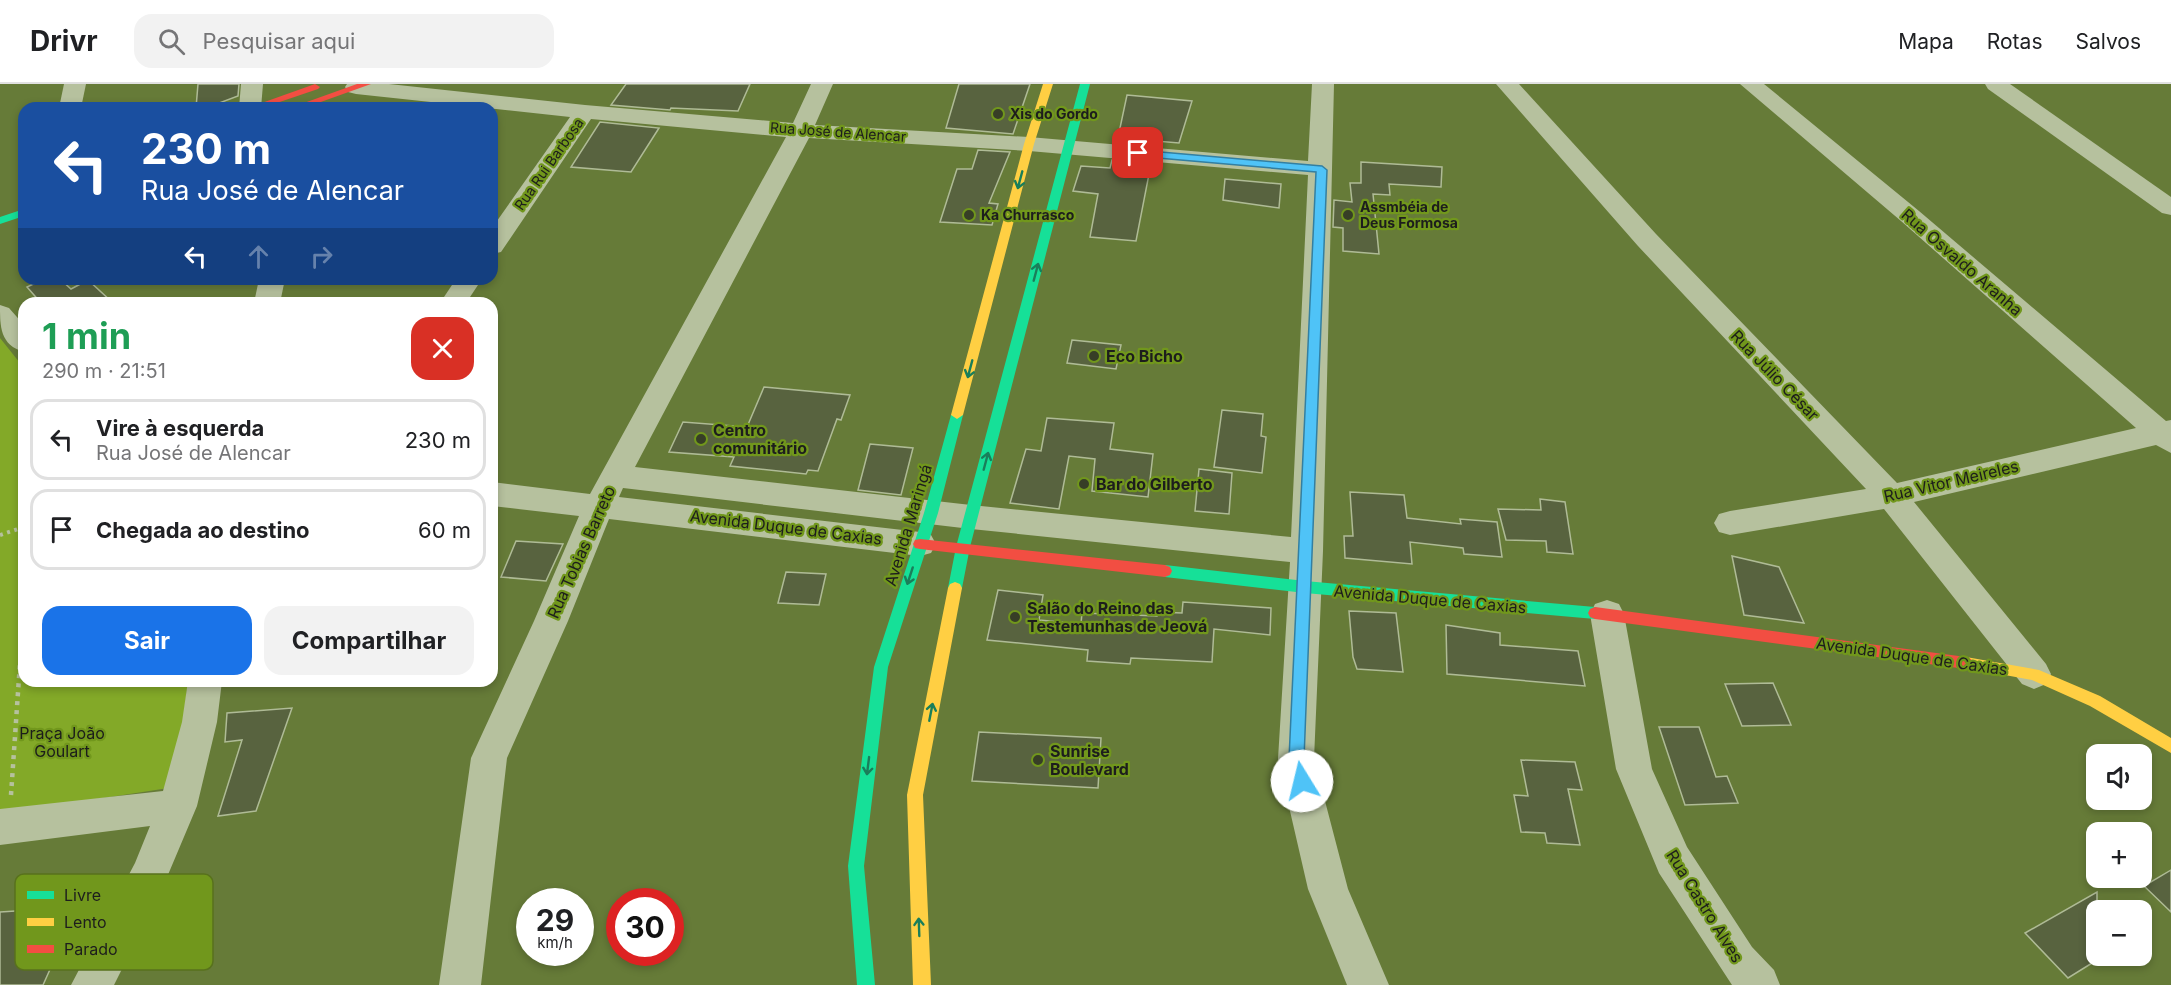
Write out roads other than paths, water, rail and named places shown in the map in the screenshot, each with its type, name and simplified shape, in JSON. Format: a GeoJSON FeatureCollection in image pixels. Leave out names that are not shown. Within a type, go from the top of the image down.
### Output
{"type":"FeatureCollection","features":[{"type":"Feature","properties":{"kind":"main road"},"geometry":{"type":"LineString","coordinates":[[270,102],[322,84]]}},
{"type":"Feature","properties":{"kind":"main road","name":"Avenida Maringá"},"geometry":{"type":"LineString","coordinates":[[866,985],[855,866],[881,667],[931,513],[1029,144],[1048,84]]}},
{"type":"Feature","properties":{"kind":"main road"},"geometry":{"type":"LineString","coordinates":[[922,985],[915,795],[963,548],[1085,84]]}},
{"type":"Feature","properties":{"kind":"main road"},"geometry":{"type":"LineString","coordinates":[[313,102],[361,86]]}},
{"type":"Feature","properties":{"kind":"main road"},"geometry":{"type":"LineString","coordinates":[[0,221],[18,214]]}},
{"type":"Feature","properties":{"kind":"main road","name":"Avenida Duque de Caxias"},"geometry":{"type":"LineString","coordinates":[[920,544],[1305,587],[1607,614],[1901,652],[2034,674],[2095,701],[2171,746]]}},
{"type":"Feature","properties":{"kind":"street"},"geometry":{"type":"LineString","coordinates":[[71,102],[75,84]]}},
{"type":"Feature","properties":{"kind":"street"},"geometry":{"type":"LineString","coordinates":[[252,84],[252,102]]}},
{"type":"Feature","properties":{"kind":"street","name":"Rua Tobias Barreto"},"geometry":{"type":"LineString","coordinates":[[460,985],[489,758],[551,621],[599,505],[801,131],[822,84]]}},
{"type":"Feature","properties":{"kind":"street"},"geometry":{"type":"LineString","coordinates":[[1323,84],[1322,170],[1296,759],[1328,889],[1368,985]]}},
{"type":"Feature","properties":{"kind":"street","name":"Rua Júlio César"},"geometry":{"type":"LineString","coordinates":[[1507,84],[1647,240],[1891,496],[2034,674]]}},
{"type":"Feature","properties":{"kind":"street","name":"Rua Osvaldo Aranha"},"geometry":{"type":"LineString","coordinates":[[1752,84],[2168,435]]}},
{"type":"Feature","properties":{"kind":"street"},"geometry":{"type":"LineString","coordinates":[[1996,84],[2171,208]]}},
{"type":"Feature","properties":{"kind":"street","name":"Rua José de Alencar"},"geometry":{"type":"LineString","coordinates":[[361,86],[437,102]]}},
{"type":"Feature","properties":{"kind":"street","name":"Rua José de Alencar"},"geometry":{"type":"LineString","coordinates":[[498,107],[801,131],[1070,147],[1322,170]]}},
{"type":"Feature","properties":{"kind":"street","name":"Rua Rui Barbosa"},"geometry":{"type":"LineString","coordinates":[[498,237],[585,112]]}},
{"type":"Feature","properties":{"kind":"street"},"geometry":{"type":"LineString","coordinates":[[0,314],[18,336]]}},
{"type":"Feature","properties":{"kind":"street","name":"Rua Vitor Meireles"},"geometry":{"type":"LineString","coordinates":[[1730,523],[1891,496],[2168,435]]}},
{"type":"Feature","properties":{"kind":"street","name":"Avenida Duque de Caxias"},"geometry":{"type":"LineString","coordinates":[[615,476],[971,518],[1306,551]]}},
{"type":"Feature","properties":{"kind":"street","name":"Avenida Duque de Caxias"},"geometry":{"type":"LineString","coordinates":[[498,495],[920,544]]}},
{"type":"Feature","properties":{"kind":"street","name":"Rua Castro Alves"},"geometry":{"type":"LineString","coordinates":[[1607,614],[1634,769],[1672,860],[1738,961],[1759,985]]}},
{"type":"Feature","properties":{"kind":"street"},"geometry":{"type":"LineString","coordinates":[[149,874],[178,806],[196,743],[204,687]]}},
{"type":"Feature","properties":{"kind":"street"},"geometry":{"type":"LineString","coordinates":[[5,814],[178,806]]}},
{"type":"Feature","properties":{"kind":"street"},"geometry":{"type":"LineString","coordinates":[[92,985],[100,970]]}},
{"type":"Feature","properties":{"kind":"place","name":"Xis do Gordo"},"geometry":{"type":"Point","coordinates":[998,114]}},
{"type":"Feature","properties":{"kind":"place","name":"Ka Churrasco"},"geometry":{"type":"Point","coordinates":[969,215]}},
{"type":"Feature","properties":{"kind":"place","name":"Assmbéia de Deus Formosa"},"geometry":{"type":"Point","coordinates":[1348,215]}},
{"type":"Feature","properties":{"kind":"place","name":"Eco Bicho"},"geometry":{"type":"Point","coordinates":[1094,356]}},
{"type":"Feature","properties":{"kind":"place","name":"Centro comunitário"},"geometry":{"type":"Point","coordinates":[701,439]}},
{"type":"Feature","properties":{"kind":"place","name":"Bar do Gilberto"},"geometry":{"type":"Point","coordinates":[1084,484]}},
{"type":"Feature","properties":{"kind":"place","name":"Salão do Reino das Testemunhas de Jeová"},"geometry":{"type":"Point","coordinates":[1015,617]}},
{"type":"Feature","properties":{"kind":"place","name":"Sunrise Boulevard"},"geometry":{"type":"Point","coordinates":[1038,760]}},
{"type":"Feature","properties":{"kind":"park label","name":"Praça João Goulart"},"geometry":{"type":"Point","coordinates":[62,742]}}]}
